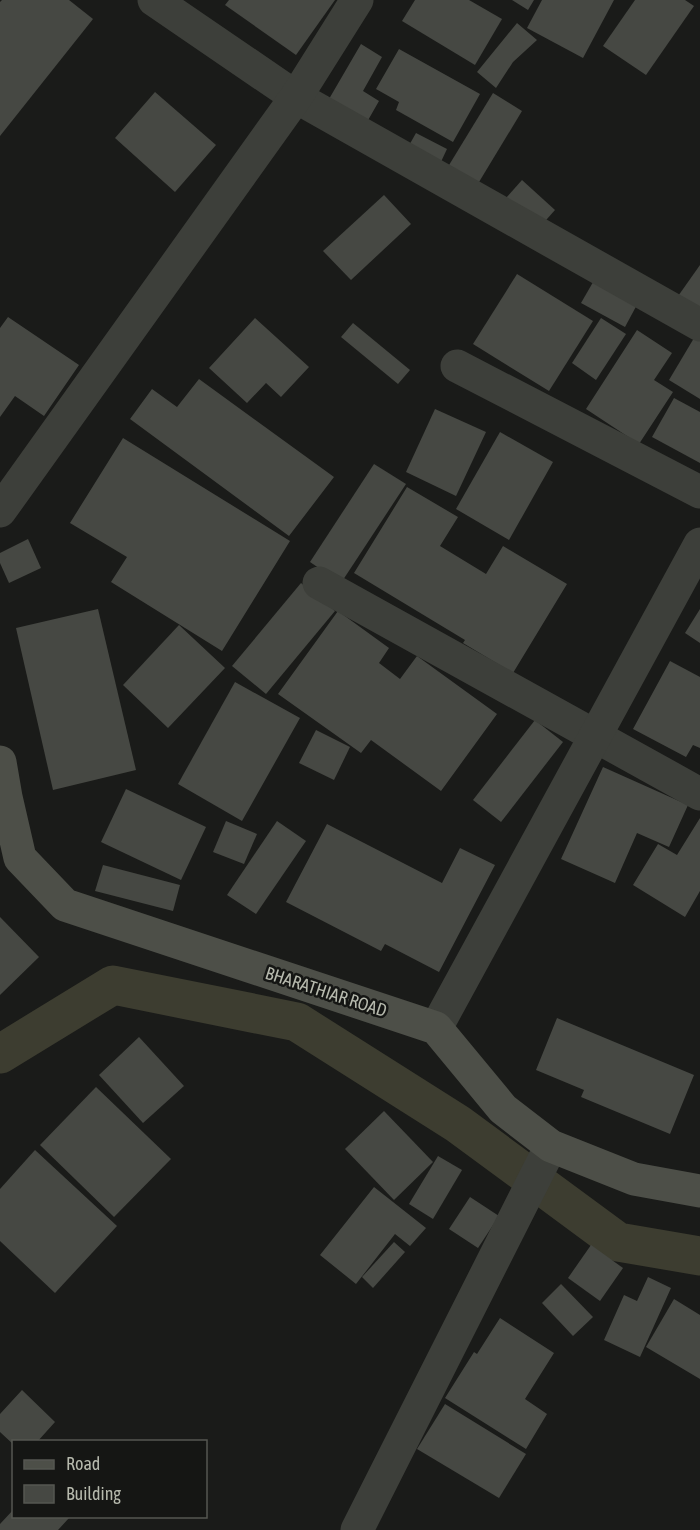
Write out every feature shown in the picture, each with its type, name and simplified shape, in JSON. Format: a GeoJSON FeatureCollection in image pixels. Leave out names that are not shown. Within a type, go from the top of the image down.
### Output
{"type":"FeatureCollection","features":[{"type":"Feature","properties":{"kind":"main road","name":"BHARATHIAR ROAD"},"geometry":{"type":"LineString","coordinates":[[0,762],[3,800],[20,858],[65,905],[436,1028]]}},
{"type":"Feature","properties":{"kind":"main road"},"geometry":{"type":"LineString","coordinates":[[436,1028],[503,1110],[550,1147],[634,1179],[700,1191]]}},
{"type":"Feature","properties":{"kind":"street"},"geometry":{"type":"LineString","coordinates":[[154,0],[296,97],[700,325]]}},
{"type":"Feature","properties":{"kind":"street"},"geometry":{"type":"LineString","coordinates":[[0,510],[296,97],[357,0]]}},
{"type":"Feature","properties":{"kind":"street"},"geometry":{"type":"LineString","coordinates":[[457,366],[700,492]]}},
{"type":"Feature","properties":{"kind":"street"},"geometry":{"type":"LineString","coordinates":[[436,1028],[700,544]]}},
{"type":"Feature","properties":{"kind":"street"},"geometry":{"type":"LineString","coordinates":[[320,583],[700,794]]}},
{"type":"Feature","properties":{"kind":"street"},"geometry":{"type":"LineString","coordinates":[[357,1530],[550,1147]]}},
{"type":"Feature","properties":{"kind":"building"},"geometry":{"type":"Polygon","coordinates":[[[2,0],[69,0],[93,19],[0,136],[0,2],[2,0]]]}},
{"type":"Feature","properties":{"kind":"building"},"geometry":{"type":"Polygon","coordinates":[[[229,0],[335,0],[296,55],[225,5],[229,0]]]}},
{"type":"Feature","properties":{"kind":"building"},"geometry":{"type":"Polygon","coordinates":[[[415,0],[469,0],[502,19],[475,65],[402,21],[415,0]]]}},
{"type":"Feature","properties":{"kind":"building"},"geometry":{"type":"Polygon","coordinates":[[[512,0],[534,0],[528,10],[512,0]]]}},
{"type":"Feature","properties":{"kind":"building"},"geometry":{"type":"Polygon","coordinates":[[[542,0],[614,0],[583,58],[527,28],[542,0]]]}},
{"type":"Feature","properties":{"kind":"building"},"geometry":{"type":"Polygon","coordinates":[[[635,0],[685,0],[694,6],[646,75],[603,46],[635,0]]]}},
{"type":"Feature","properties":{"kind":"building"},"geometry":{"type":"Polygon","coordinates":[[[517,23],[537,40],[513,62],[496,88],[477,72],[517,23]]]}},
{"type":"Feature","properties":{"kind":"building"},"geometry":{"type":"Polygon","coordinates":[[[361,44],[382,57],[363,91],[379,101],[367,122],[329,99],[361,44]]]}},
{"type":"Feature","properties":{"kind":"building"},"geometry":{"type":"Polygon","coordinates":[[[399,49],[480,94],[453,142],[396,110],[399,102],[376,89],[399,49]]]}},
{"type":"Feature","properties":{"kind":"building"},"geometry":{"type":"Polygon","coordinates":[[[155,92],[216,145],[175,192],[115,138],[155,92]]]}},
{"type":"Feature","properties":{"kind":"building"},"geometry":{"type":"Polygon","coordinates":[[[493,93],[522,111],[476,187],[446,170],[493,93]]]}},
{"type":"Feature","properties":{"kind":"building"},"geometry":{"type":"Polygon","coordinates":[[[416,133],[447,149],[439,166],[407,149],[416,133]]]}},
{"type":"Feature","properties":{"kind":"building"},"geometry":{"type":"Polygon","coordinates":[[[522,180],[555,210],[539,228],[506,198],[522,180]]]}},
{"type":"Feature","properties":{"kind":"building"},"geometry":{"type":"Polygon","coordinates":[[[384,195],[411,224],[351,280],[323,251],[384,195]]]}},
{"type":"Feature","properties":{"kind":"building"},"geometry":{"type":"Polygon","coordinates":[[[700,265],[700,315],[676,299],[700,265]]]}},
{"type":"Feature","properties":{"kind":"building"},"geometry":{"type":"Polygon","coordinates":[[[517,274],[593,321],[549,391],[473,344],[517,274]]]}},
{"type":"Feature","properties":{"kind":"building"},"geometry":{"type":"Polygon","coordinates":[[[596,277],[639,301],[625,327],[581,303],[596,277]]]}},
{"type":"Feature","properties":{"kind":"building"},"geometry":{"type":"Polygon","coordinates":[[[8,317],[79,365],[44,416],[15,396],[0,417],[0,328],[8,317]]]}},
{"type":"Feature","properties":{"kind":"building"},"geometry":{"type":"Polygon","coordinates":[[[255,318],[309,367],[281,397],[266,383],[247,403],[209,368],[255,318]]]}},
{"type":"Feature","properties":{"kind":"building"},"geometry":{"type":"Polygon","coordinates":[[[601,318],[626,334],[596,380],[572,363],[601,318]]]}},
{"type":"Feature","properties":{"kind":"building"},"geometry":{"type":"Polygon","coordinates":[[[353,323],[410,370],[398,384],[341,337],[353,323]]]}},
{"type":"Feature","properties":{"kind":"building"},"geometry":{"type":"Polygon","coordinates":[[[637,330],[672,353],[654,380],[673,392],[639,444],[586,409],[637,330]]]}},
{"type":"Feature","properties":{"kind":"building"},"geometry":{"type":"Polygon","coordinates":[[[697,333],[700,334],[700,399],[669,380],[697,333]]]}},
{"type":"Feature","properties":{"kind":"building"},"geometry":{"type":"Polygon","coordinates":[[[199,379],[334,477],[289,536],[130,419],[152,389],[177,407],[199,379]]]}},
{"type":"Feature","properties":{"kind":"building"},"geometry":{"type":"Polygon","coordinates":[[[674,398],[700,412],[700,463],[652,437],[674,398]]]}},
{"type":"Feature","properties":{"kind":"building"},"geometry":{"type":"Polygon","coordinates":[[[435,409],[486,432],[456,496],[406,472],[435,409]]]}},
{"type":"Feature","properties":{"kind":"building"},"geometry":{"type":"Polygon","coordinates":[[[500,432],[553,462],[509,540],[456,509],[500,432]]]}},
{"type":"Feature","properties":{"kind":"building"},"geometry":{"type":"Polygon","coordinates":[[[123,438],[290,541],[222,651],[111,582],[127,557],[70,523],[123,438]]]}},
{"type":"Feature","properties":{"kind":"building"},"geometry":{"type":"Polygon","coordinates":[[[374,464],[406,484],[341,583],[310,562],[374,464]]]}},
{"type":"Feature","properties":{"kind":"building"},"geometry":{"type":"Polygon","coordinates":[[[407,487],[458,517],[440,546],[486,574],[503,546],[567,584],[513,673],[463,643],[465,640],[354,573],[407,487]]]}},
{"type":"Feature","properties":{"kind":"building"},"geometry":{"type":"Polygon","coordinates":[[[28,539],[41,568],[9,583],[0,563],[0,553],[28,539]]]}},
{"type":"Feature","properties":{"kind":"building"},"geometry":{"type":"Polygon","coordinates":[[[301,583],[335,611],[266,694],[232,666],[301,583]]]}},
{"type":"Feature","properties":{"kind":"building"},"geometry":{"type":"Polygon","coordinates":[[[98,609],[136,770],[53,790],[16,628],[98,609]]]}},
{"type":"Feature","properties":{"kind":"building"},"geometry":{"type":"Polygon","coordinates":[[[700,609],[700,643],[685,633],[700,609]]]}},
{"type":"Feature","properties":{"kind":"building"},"geometry":{"type":"Polygon","coordinates":[[[338,611],[389,648],[379,663],[400,679],[417,656],[497,714],[441,791],[371,740],[361,753],[278,694],[338,611]]]}},
{"type":"Feature","properties":{"kind":"building"},"geometry":{"type":"Polygon","coordinates":[[[179,625],[225,668],[168,728],[123,685],[179,625]]]}},
{"type":"Feature","properties":{"kind":"building"},"geometry":{"type":"Polygon","coordinates":[[[670,661],[700,677],[700,748],[693,745],[686,757],[633,729],[670,661]]]}},
{"type":"Feature","properties":{"kind":"building"},"geometry":{"type":"Polygon","coordinates":[[[235,682],[300,718],[242,821],[178,784],[235,682]]]}},
{"type":"Feature","properties":{"kind":"building"},"geometry":{"type":"Polygon","coordinates":[[[535,720],[563,742],[501,822],[473,800],[535,720]]]}},
{"type":"Feature","properties":{"kind":"building"},"geometry":{"type":"Polygon","coordinates":[[[316,730],[350,747],[334,780],[299,763],[316,730]]]}},
{"type":"Feature","properties":{"kind":"building"},"geometry":{"type":"Polygon","coordinates":[[[603,767],[688,805],[669,847],[637,833],[615,883],[561,859],[603,767]]]}},
{"type":"Feature","properties":{"kind":"building"},"geometry":{"type":"Polygon","coordinates":[[[126,789],[206,827],[181,880],[101,842],[126,789]]]}},
{"type":"Feature","properties":{"kind":"building"},"geometry":{"type":"Polygon","coordinates":[[[700,818],[700,891],[685,917],[633,885],[658,844],[677,855],[700,818]]]}},
{"type":"Feature","properties":{"kind":"building"},"geometry":{"type":"Polygon","coordinates":[[[226,821],[257,834],[244,864],[213,852],[226,821]]]}},
{"type":"Feature","properties":{"kind":"building"},"geometry":{"type":"Polygon","coordinates":[[[277,821],[306,841],[256,914],[227,895],[277,821]]]}},
{"type":"Feature","properties":{"kind":"building"},"geometry":{"type":"Polygon","coordinates":[[[327,824],[442,883],[460,848],[495,865],[439,972],[385,944],[381,951],[286,902],[327,824]]]}},
{"type":"Feature","properties":{"kind":"building"},"geometry":{"type":"Polygon","coordinates":[[[103,865],[180,885],[173,911],[95,891],[103,865]]]}},
{"type":"Feature","properties":{"kind":"building"},"geometry":{"type":"Polygon","coordinates":[[[0,917],[39,957],[0,995],[0,917]]]}},
{"type":"Feature","properties":{"kind":"building"},"geometry":{"type":"Polygon","coordinates":[[[557,1018],[694,1075],[670,1134],[581,1097],[584,1090],[536,1070],[557,1018]]]}},
{"type":"Feature","properties":{"kind":"building"},"geometry":{"type":"Polygon","coordinates":[[[139,1037],[184,1086],[143,1123],[99,1075],[139,1037]]]}},
{"type":"Feature","properties":{"kind":"building"},"geometry":{"type":"Polygon","coordinates":[[[96,1087],[171,1159],[114,1217],[40,1145],[96,1087]]]}},
{"type":"Feature","properties":{"kind":"building"},"geometry":{"type":"Polygon","coordinates":[[[384,1111],[433,1162],[394,1200],[345,1149],[384,1111]]]}},
{"type":"Feature","properties":{"kind":"building"},"geometry":{"type":"Polygon","coordinates":[[[35,1150],[117,1226],[55,1293],[0,1241],[0,1189],[35,1150]]]}},
{"type":"Feature","properties":{"kind":"building"},"geometry":{"type":"Polygon","coordinates":[[[438,1156],[462,1170],[433,1219],[409,1204],[438,1156]]]}},
{"type":"Feature","properties":{"kind":"building"},"geometry":{"type":"Polygon","coordinates":[[[374,1187],[426,1228],[410,1246],[395,1234],[356,1284],[320,1255],[374,1187]]]}},
{"type":"Feature","properties":{"kind":"building"},"geometry":{"type":"Polygon","coordinates":[[[470,1197],[499,1216],[478,1248],[449,1229],[470,1197]]]}},
{"type":"Feature","properties":{"kind":"building"},"geometry":{"type":"Polygon","coordinates":[[[394,1242],[405,1252],[373,1288],[362,1277],[394,1242]]]}},
{"type":"Feature","properties":{"kind":"building"},"geometry":{"type":"Polygon","coordinates":[[[591,1245],[623,1268],[600,1301],[568,1278],[591,1245]]]}},
{"type":"Feature","properties":{"kind":"building"},"geometry":{"type":"Polygon","coordinates":[[[648,1277],[671,1288],[640,1357],[604,1340],[624,1295],[637,1301],[648,1277]]]}},
{"type":"Feature","properties":{"kind":"building"},"geometry":{"type":"Polygon","coordinates":[[[561,1284],[593,1317],[573,1336],[542,1303],[561,1284]]]}},
{"type":"Feature","properties":{"kind":"building"},"geometry":{"type":"Polygon","coordinates":[[[674,1299],[700,1315],[700,1379],[646,1347],[674,1299]]]}},
{"type":"Feature","properties":{"kind":"building"},"geometry":{"type":"Polygon","coordinates":[[[500,1318],[554,1353],[525,1399],[547,1414],[526,1449],[445,1398],[474,1352],[477,1354],[500,1318]]]}},
{"type":"Feature","properties":{"kind":"building"},"geometry":{"type":"Polygon","coordinates":[[[22,1390],[55,1422],[39,1440],[12,1440],[12,1443],[0,1432],[0,1414],[22,1390]]]}},
{"type":"Feature","properties":{"kind":"building"},"geometry":{"type":"Polygon","coordinates":[[[445,1404],[526,1454],[499,1498],[417,1449],[445,1404]]]}},
{"type":"Feature","properties":{"kind":"building"},"geometry":{"type":"Polygon","coordinates":[[[12,1511],[12,1518],[69,1518],[58,1530],[0,1530],[0,1524],[12,1511]]]}},
{"type":"Feature","properties":{"kind":"waterway"},"geometry":{"type":"LineString","coordinates":[[0,1054],[113,985],[297,1022],[458,1124],[618,1242],[700,1256]]}}]}
